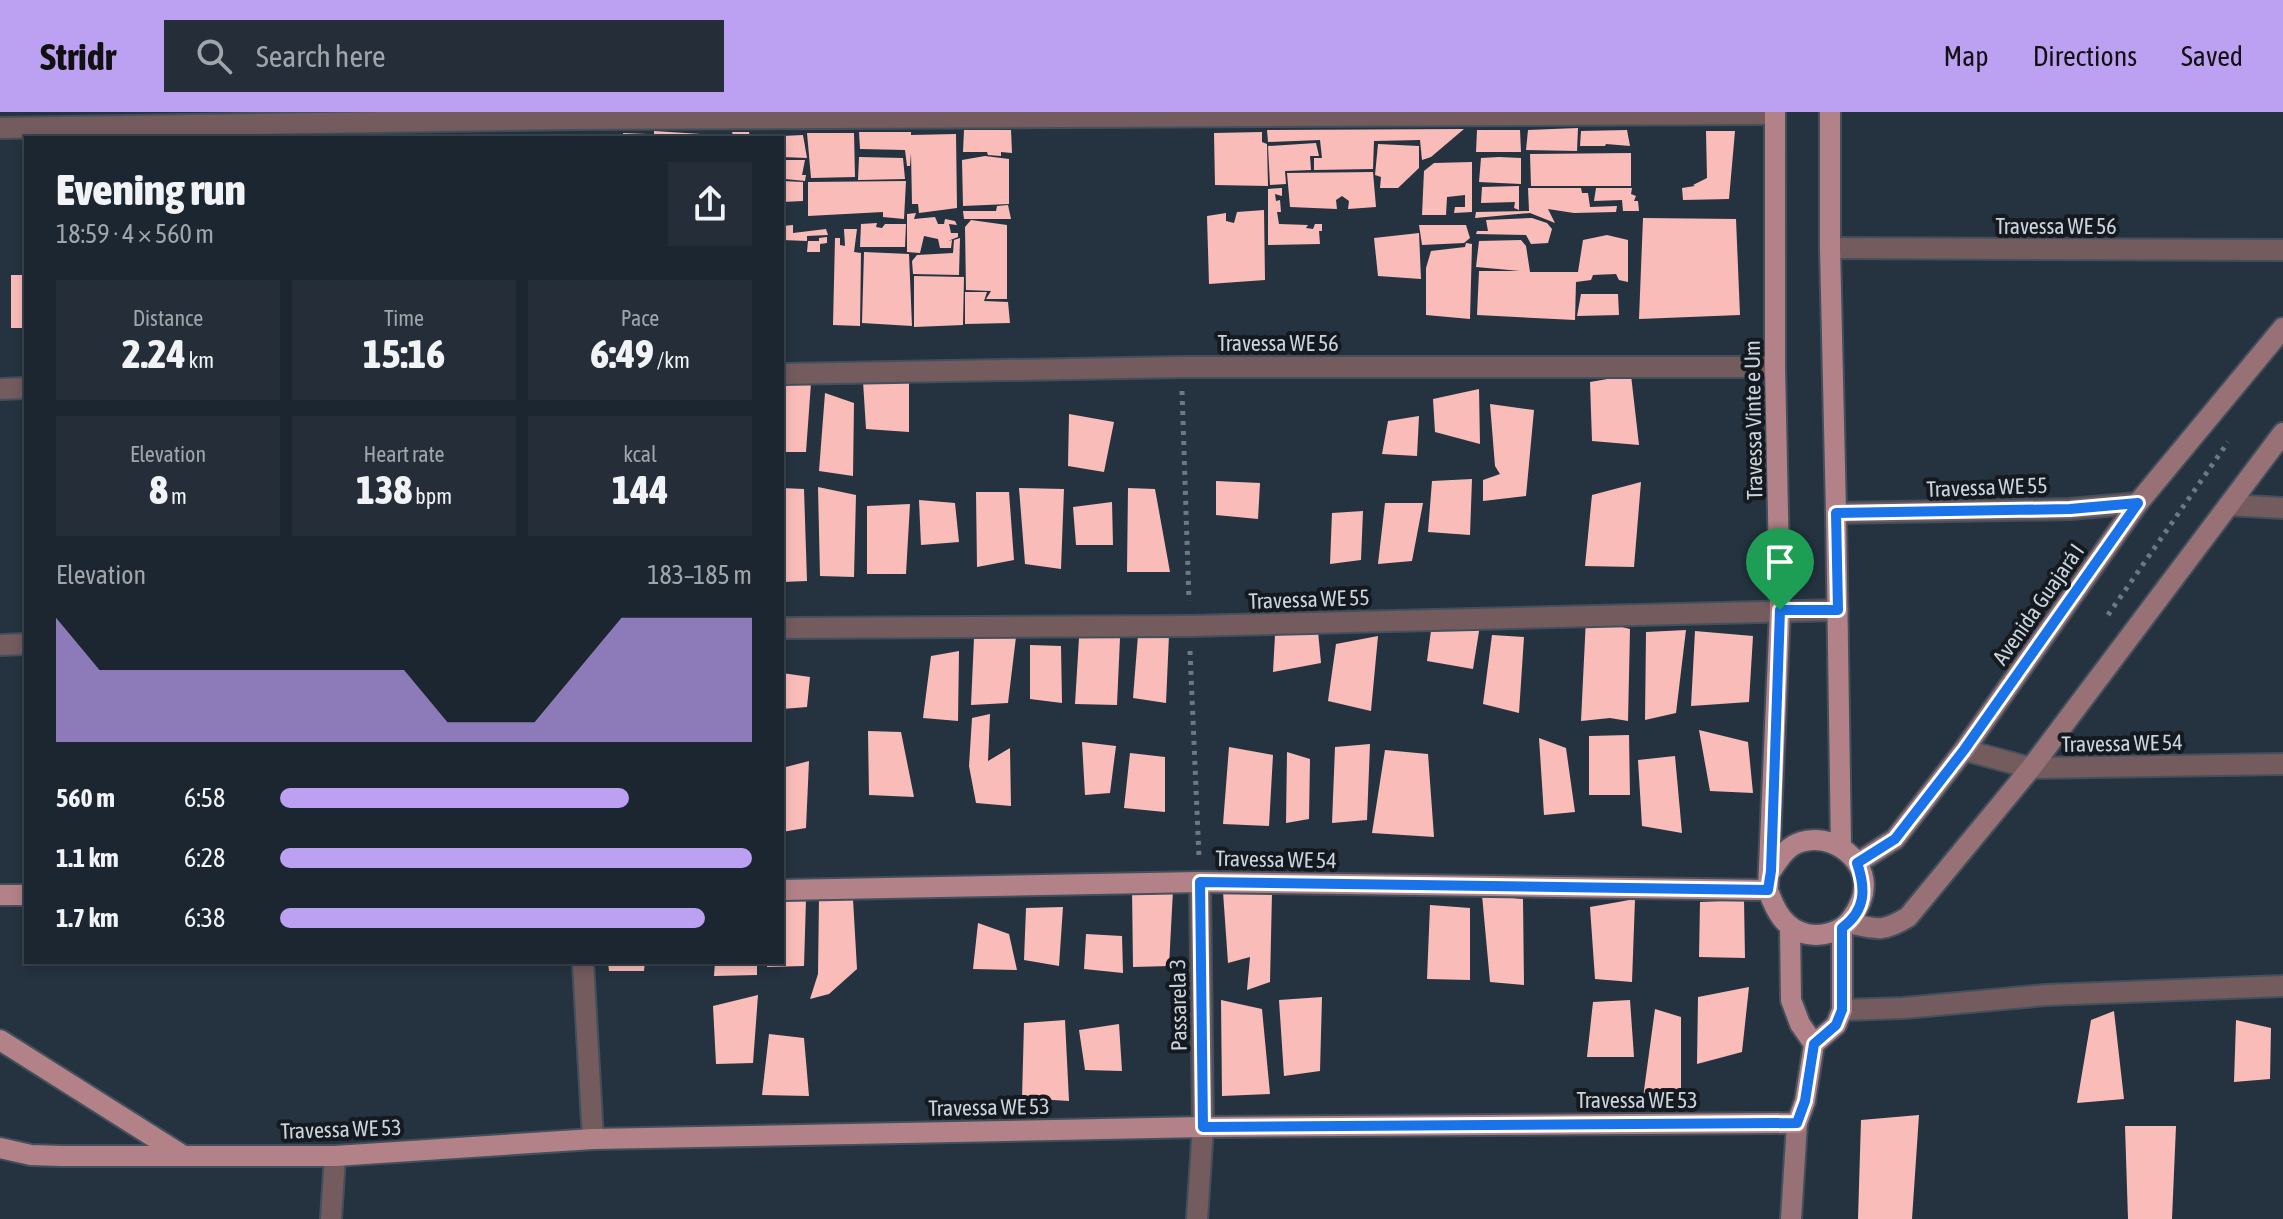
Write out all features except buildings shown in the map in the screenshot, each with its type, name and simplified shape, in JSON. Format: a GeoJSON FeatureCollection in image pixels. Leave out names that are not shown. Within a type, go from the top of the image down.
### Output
{"type":"FeatureCollection","features":[{"type":"Feature","properties":{"kind":"main road"},"geometry":{"type":"LineString","coordinates":[[1830,112],[1841,847]]}},
{"type":"Feature","properties":{"kind":"main road","name":"Travessa Vinte e Um"},"geometry":{"type":"LineString","coordinates":[[1770,881],[1780,610],[1775,367],[1775,113]]}},
{"type":"Feature","properties":{"kind":"main road","name":"Avenida Guajará I"},"geometry":{"type":"LineString","coordinates":[[1857,863],[1895,839],[1964,750],[2138,503],[2283,328]]}},
{"type":"Feature","properties":{"kind":"main road"},"geometry":{"type":"LineString","coordinates":[[1791,1219],[1797,1123],[1805,1101],[1814,1044],[1836,1025],[1842,1010],[1845,926],[1861,906],[1864,883],[1857,863],[1841,847],[1821,840],[1800,842],[1782,853],[1770,881],[1775,911],[1790,927],[1806,934],[1825,934],[1845,926],[1891,928],[1908,917],[2031,768],[2283,433]]}},
{"type":"Feature","properties":{"kind":"main road","name":"Travessa WE 54"},"geometry":{"type":"LineString","coordinates":[[784,890],[1200,882],[1770,881]]}},
{"type":"Feature","properties":{"kind":"main road"},"geometry":{"type":"LineString","coordinates":[[0,895],[24,895]]}},
{"type":"Feature","properties":{"kind":"main road"},"geometry":{"type":"LineString","coordinates":[[1790,927],[1791,1000],[1800,1024],[1814,1044]]}},
{"type":"Feature","properties":{"kind":"main road"},"geometry":{"type":"LineString","coordinates":[[0,1040],[182,1155]]}},
{"type":"Feature","properties":{"kind":"main road","name":"Travessa WE 53"},"geometry":{"type":"LineString","coordinates":[[0,1148],[31,1155],[62,1156],[335,1156],[593,1139],[1203,1127],[1797,1123]]}},
{"type":"Feature","properties":{"kind":"street"},"geometry":{"type":"LineString","coordinates":[[0,128],[587,119],[1775,113]]}},
{"type":"Feature","properties":{"kind":"street","name":"Travessa WE 56"},"geometry":{"type":"LineString","coordinates":[[1830,248],[2283,250]]}},
{"type":"Feature","properties":{"kind":"street","name":"Travessa WE 56"},"geometry":{"type":"LineString","coordinates":[[784,374],[1182,367],[1775,367]]}},
{"type":"Feature","properties":{"kind":"street"},"geometry":{"type":"LineString","coordinates":[[0,389],[24,388]]}},
{"type":"Feature","properties":{"kind":"street","name":"Travessa WE 55"},"geometry":{"type":"LineString","coordinates":[[1836,513],[2054,509],[2138,503]]}},
{"type":"Feature","properties":{"kind":"street"},"geometry":{"type":"LineString","coordinates":[[2229,505],[2283,508]]}},
{"type":"Feature","properties":{"kind":"street","name":"Travessa WE 55"},"geometry":{"type":"LineString","coordinates":[[784,628],[1189,626],[1838,610]]}},
{"type":"Feature","properties":{"kind":"street"},"geometry":{"type":"LineString","coordinates":[[0,645],[24,644]]}},
{"type":"Feature","properties":{"kind":"street","name":"Travessa WE 54"},"geometry":{"type":"LineString","coordinates":[[1964,750],[2031,768],[2283,764]]}},
{"type":"Feature","properties":{"kind":"street","name":"Passarela 3"},"geometry":{"type":"LineString","coordinates":[[1197,1219],[1203,1127],[1200,882]]}},
{"type":"Feature","properties":{"kind":"street"},"geometry":{"type":"LineString","coordinates":[[583,964],[593,1139]]}},
{"type":"Feature","properties":{"kind":"street"},"geometry":{"type":"LineString","coordinates":[[1842,1010],[1904,1008],[2046,995],[2283,986]]}},
{"type":"Feature","properties":{"kind":"street"},"geometry":{"type":"LineString","coordinates":[[331,1219],[335,1156]]}},
{"type":"Feature","properties":{"kind":"path"},"geometry":{"type":"LineString","coordinates":[[2102,623],[2229,441]]}},
{"type":"Feature","properties":{"kind":"route"},"geometry":{"type":"LineString","coordinates":[[2138,503],[1964,750],[1895,839],[1857,863],[1864,883],[1861,906],[1842,928],[1842,1010],[1836,1025],[1814,1044],[1805,1101],[1797,1123],[1203,1127],[1200,882],[1768,890],[1780,610],[1838,610],[1836,513],[2070,509],[2138,503]]}}]}
